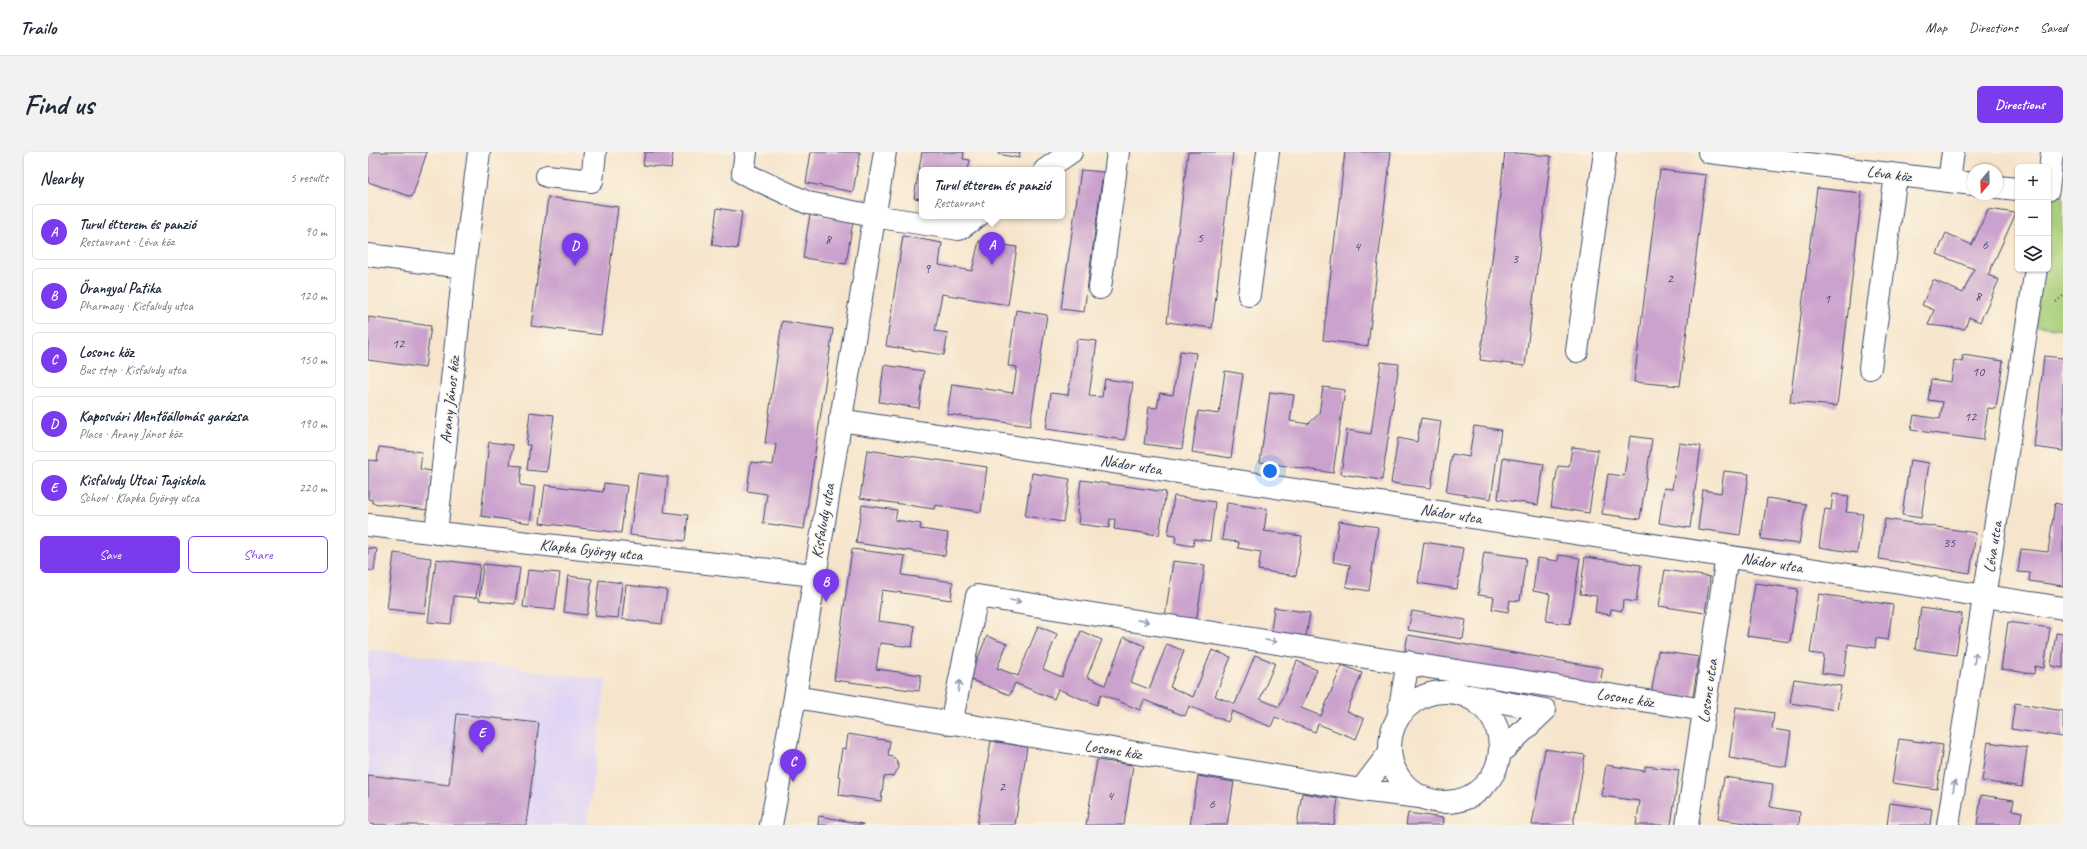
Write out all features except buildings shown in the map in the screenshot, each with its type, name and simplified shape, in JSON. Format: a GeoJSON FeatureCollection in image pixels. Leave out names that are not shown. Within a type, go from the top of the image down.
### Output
{"type":"FeatureCollection","features":[{"type":"Feature","properties":{"kind":"street","name":"Arany János köz"},"geometry":{"type":"LineString","coordinates":[[436,533],[464,267],[479,152]]}},
{"type":"Feature","properties":{"kind":"street"},"geometry":{"type":"LineString","coordinates":[[547,176],[592,181],[595,152]]}},
{"type":"Feature","properties":{"kind":"street"},"geometry":{"type":"LineString","coordinates":[[746,152],[742,173],[808,203],[873,216],[959,229],[974,219]]}},
{"type":"Feature","properties":{"kind":"street","name":"Kisfaludy utca"},"geometry":{"type":"LineString","coordinates":[[771,825],[795,697],[884,152]]}},
{"type":"Feature","properties":{"kind":"street"},"geometry":{"type":"LineString","coordinates":[[1049,167],[1071,152]]}},
{"type":"Feature","properties":{"kind":"street"},"geometry":{"type":"LineString","coordinates":[[1100,288],[1118,152]]}},
{"type":"Feature","properties":{"kind":"street"},"geometry":{"type":"LineString","coordinates":[[1249,295],[1268,152]]}},
{"type":"Feature","properties":{"kind":"street"},"geometry":{"type":"LineString","coordinates":[[1577,351],[1605,152]]}},
{"type":"Feature","properties":{"kind":"street","name":"Léva köz"},"geometry":{"type":"LineString","coordinates":[[1709,152],[1967,183]]}},
{"type":"Feature","properties":{"kind":"street"},"geometry":{"type":"LineString","coordinates":[[1949,181],[1953,152]]}},
{"type":"Feature","properties":{"kind":"street"},"geometry":{"type":"LineString","coordinates":[[2051,164],[2052,152]]}},
{"type":"Feature","properties":{"kind":"street"},"geometry":{"type":"LineString","coordinates":[[1870,368],[1896,175]]}},
{"type":"Feature","properties":{"kind":"street"},"geometry":{"type":"LineString","coordinates":[[2003,188],[2015,190]]}},
{"type":"Feature","properties":{"kind":"street"},"geometry":{"type":"LineString","coordinates":[[2051,193],[2063,195]]}},
{"type":"Feature","properties":{"kind":"street"},"geometry":{"type":"LineString","coordinates":[[368,255],[464,267]]}},
{"type":"Feature","properties":{"kind":"street","name":"Léva utca"},"geometry":{"type":"LineString","coordinates":[[1948,825],[2036,272]]}},
{"type":"Feature","properties":{"kind":"street","name":"Nádor utca"},"geometry":{"type":"LineString","coordinates":[[840,420],[2063,608]]}},
{"type":"Feature","properties":{"kind":"street","name":"Klapka György utca"},"geometry":{"type":"LineString","coordinates":[[368,525],[814,575]]}},
{"type":"Feature","properties":{"kind":"street","name":"Losonc utca"},"geometry":{"type":"LineString","coordinates":[[1687,825],[1727,556]]}},
{"type":"Feature","properties":{"kind":"street","name":"Losonc köz"},"geometry":{"type":"LineString","coordinates":[[951,724],[977,596],[1408,662],[1705,710]]}},
{"type":"Feature","properties":{"kind":"street"},"geometry":{"type":"LineString","coordinates":[[1398,718],[1410,704],[1426,695],[1454,693],[1479,703],[1492,716],[1499,734],[1501,752],[1496,770],[1486,785],[1471,796],[1453,802],[1435,801],[1420,797],[1404,784],[1395,769],[1390,752],[1391,735],[1398,718],[1408,662]]}},
{"type":"Feature","properties":{"kind":"street"},"geometry":{"type":"LineString","coordinates":[[1404,686],[1454,693],[1546,710]]}},
{"type":"Feature","properties":{"kind":"street"},"geometry":{"type":"LineString","coordinates":[[1501,752],[1568,689]]}},
{"type":"Feature","properties":{"kind":"street","name":"Losonc köz"},"geometry":{"type":"LineString","coordinates":[[795,697],[951,724],[1360,790],[1420,797]]}},
{"type":"Feature","properties":{"kind":"street"},"geometry":{"type":"LineString","coordinates":[[1360,790],[1390,752]]}},
{"type":"Feature","properties":{"kind":"shaded area"},"geometry":{"type":"Polygon","coordinates":[[[368,649],[606,680],[587,825],[368,825],[368,649]]]}},
{"type":"Feature","properties":{"kind":"green space"},"geometry":{"type":"Polygon","coordinates":[[[2051,193],[2063,195],[2063,329],[2027,325],[2036,272],[2051,272],[2051,193]]]}},
{"type":"Feature","properties":{"kind":"place","name":"Turul étterem és panzió"},"geometry":{"type":"Point","coordinates":[992,265]}},
{"type":"Feature","properties":{"kind":"place","name":"Kaposvári Mentőállomás garázsa"},"geometry":{"type":"Point","coordinates":[575,266]}},
{"type":"Feature","properties":{"kind":"place","name":"Őrangyal Patika"},"geometry":{"type":"Point","coordinates":[826,602]}},
{"type":"Feature","properties":{"kind":"place","name":"Kisfaludy Utcai Tagiskola"},"geometry":{"type":"Point","coordinates":[482,753]}},
{"type":"Feature","properties":{"kind":"place","name":"Losonc köz"},"geometry":{"type":"Point","coordinates":[793,782]}}]}
